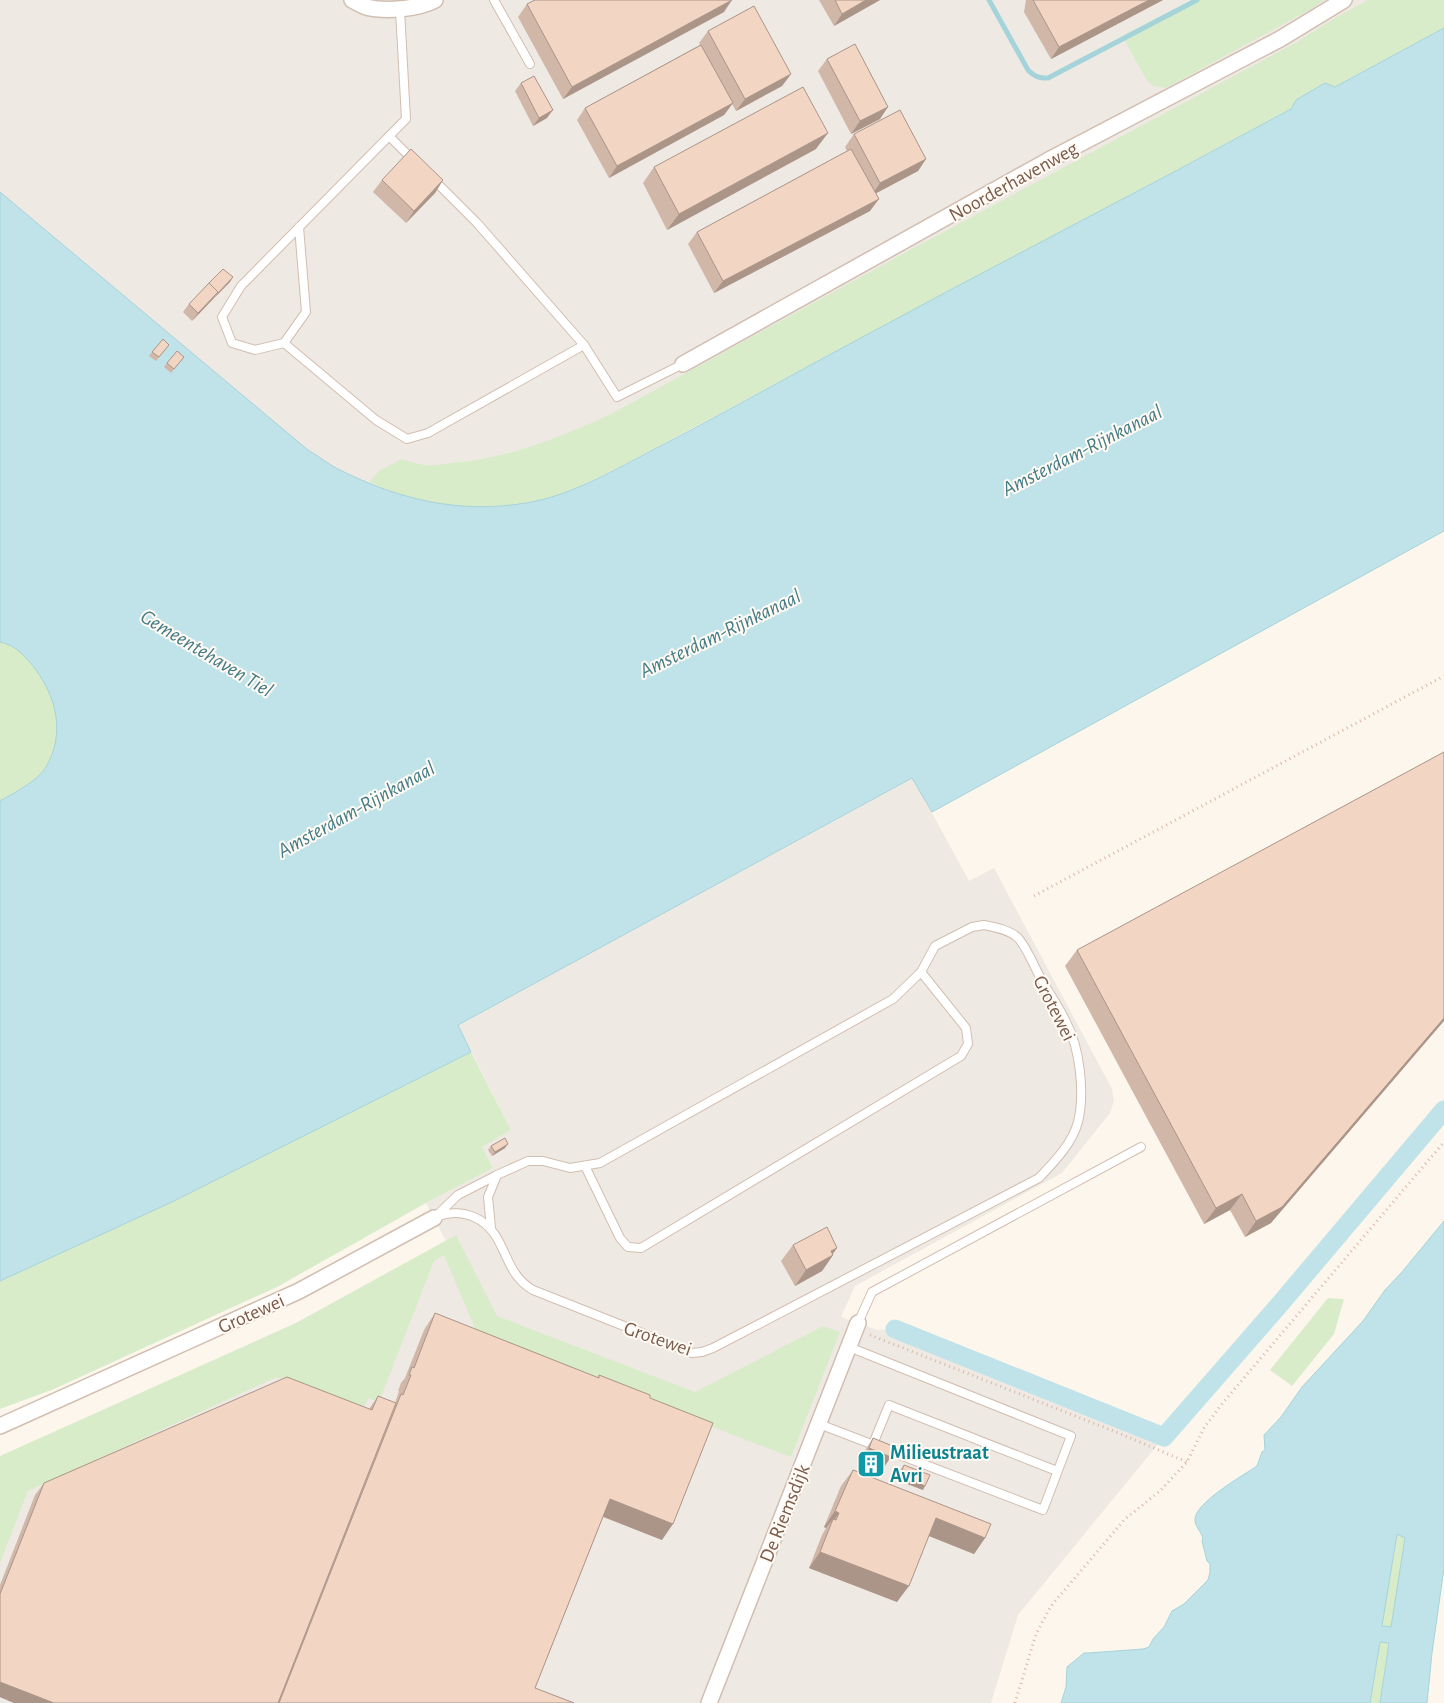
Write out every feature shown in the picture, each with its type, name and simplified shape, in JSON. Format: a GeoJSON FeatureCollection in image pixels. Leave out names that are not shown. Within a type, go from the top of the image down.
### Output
{"type":"FeatureCollection","features":[{"type":"Feature","properties":{"kind":"street"},"geometry":{"type":"LineString","coordinates":[[352,0],[367,7],[400,10],[429,4],[436,0]]}},
{"type":"Feature","properties":{"kind":"street","name":"Noorderhavenweg"},"geometry":{"type":"LineString","coordinates":[[683,364],[1047,161],[1280,39],[1344,0]]}},
{"type":"Feature","properties":{"kind":"street","name":"Grotewei"},"geometry":{"type":"LineString","coordinates":[[0,1426],[299,1291],[434,1218]]}},
{"type":"Feature","properties":{"kind":"street","name":"De Riemsdijk"},"geometry":{"type":"LineString","coordinates":[[709,1703],[857,1326]]}},
{"type":"Feature","properties":{"kind":"lane"},"geometry":{"type":"LineString","coordinates":[[494,0],[530,64]]}},
{"type":"Feature","properties":{"kind":"lane"},"geometry":{"type":"LineString","coordinates":[[299,227],[306,312],[284,343],[255,350],[232,342],[222,317],[241,286],[299,227],[406,119],[400,10]]}},
{"type":"Feature","properties":{"kind":"lane"},"geometry":{"type":"LineString","coordinates":[[389,136],[416,163]]}},
{"type":"Feature","properties":{"kind":"lane"},"geometry":{"type":"LineString","coordinates":[[430,176],[477,223],[584,345],[617,397],[683,364]]}},
{"type":"Feature","properties":{"kind":"lane"},"geometry":{"type":"LineString","coordinates":[[284,343],[376,420],[407,439],[428,433],[584,345]]}},
{"type":"Feature","properties":{"kind":"lane","name":"Grotewei"},"geometry":{"type":"LineString","coordinates":[[434,1218],[448,1212],[457,1212],[475,1218],[491,1228],[513,1272],[522,1284],[542,1294],[692,1353],[713,1348],[1039,1178],[1071,1139],[1081,1108],[1081,1087],[1077,1057],[1067,1022],[1018,938],[997,927],[984,925],[972,927],[935,946],[921,972]]}},
{"type":"Feature","properties":{"kind":"lane"},"geometry":{"type":"LineString","coordinates":[[434,1218],[458,1195],[528,1161],[570,1168],[600,1163],[893,999],[921,972],[966,1028],[968,1044],[961,1056],[641,1248],[628,1247],[620,1238],[585,1166]]}},
{"type":"Feature","properties":{"kind":"lane"},"geometry":{"type":"LineString","coordinates":[[857,1326],[872,1292],[1141,1147]]}},
{"type":"Feature","properties":{"kind":"lane"},"geometry":{"type":"LineString","coordinates":[[491,1228],[488,1197],[490,1188],[497,1175]]}},
{"type":"Feature","properties":{"kind":"lane"},"geometry":{"type":"LineString","coordinates":[[819,1424],[1043,1510],[1071,1436],[849,1347]]}},
{"type":"Feature","properties":{"kind":"lane"},"geometry":{"type":"LineString","coordinates":[[873,1444],[889,1405],[1058,1471]]}},
{"type":"Feature","properties":{"kind":"path"},"geometry":{"type":"LineString","coordinates":[[1034,896],[1444,676]]}},
{"type":"Feature","properties":{"kind":"path"},"geometry":{"type":"LineString","coordinates":[[1015,1703],[1036,1634],[1051,1606],[1126,1519],[1160,1492],[1187,1462],[1204,1428],[1221,1406],[1444,1142]]}},
{"type":"Feature","properties":{"kind":"path"},"geometry":{"type":"LineString","coordinates":[[857,1326],[1187,1462]]}},
{"type":"Feature","properties":{"kind":"shaded area"},"geometry":{"type":"Polygon","coordinates":[[[0,0],[1428,0],[408,546],[0,210],[0,0]]]}},
{"type":"Feature","properties":{"kind":"shaded area"},"geometry":{"type":"Polygon","coordinates":[[[913,778],[969,881],[994,868],[1112,1089],[1114,1101],[1110,1113],[1062,1173],[855,1286],[841,1317],[877,1330],[895,1329],[1164,1437],[1018,1615],[991,1703],[0,1703],[0,1477],[243,1348],[296,1323],[446,1241],[426,1203],[493,1168],[482,1147],[511,1130],[458,1025],[913,778]]]}},
{"type":"Feature","properties":{"kind":"green space"},"geometry":{"type":"Polygon","coordinates":[[[1191,0],[1324,0],[1313,8],[1166,88],[1153,86],[1146,79],[1122,36],[1191,0]]]}},
{"type":"Feature","properties":{"kind":"green space"},"geometry":{"type":"Polygon","coordinates":[[[1368,0],[1444,0],[1444,28],[1335,87],[1296,100],[1291,109],[612,471],[553,497],[528,503],[494,507],[458,506],[424,501],[369,482],[380,470],[402,459],[431,465],[493,457],[534,446],[613,413],[910,250],[1297,42],[1368,0]]]}},
{"type":"Feature","properties":{"kind":"green space"},"geometry":{"type":"Polygon","coordinates":[[[0,642],[16,649],[36,669],[49,692],[56,717],[57,729],[52,755],[46,767],[25,786],[0,801],[0,642]]]}},
{"type":"Feature","properties":{"kind":"green space"},"geometry":{"type":"Polygon","coordinates":[[[471,1052],[511,1130],[482,1147],[493,1168],[426,1203],[277,1287],[54,1389],[0,1409],[0,1281],[172,1202],[471,1052]]]}},
{"type":"Feature","properties":{"kind":"green space"},"geometry":{"type":"Polygon","coordinates":[[[456,1235],[497,1316],[695,1392],[823,1326],[840,1332],[791,1457],[479,1338],[444,1255],[434,1261],[379,1402],[368,1398],[361,1415],[277,1377],[28,1491],[0,1563],[0,1456],[296,1323],[456,1235]]]}},
{"type":"Feature","properties":{"kind":"green space"},"geometry":{"type":"Polygon","coordinates":[[[1328,1298],[1344,1299],[1334,1334],[1292,1386],[1270,1370],[1328,1298]]]}},
{"type":"Feature","properties":{"kind":"green space"},"geometry":{"type":"Polygon","coordinates":[[[1397,1534],[1405,1538],[1391,1627],[1382,1626],[1397,1534]]]}},
{"type":"Feature","properties":{"kind":"green space"},"geometry":{"type":"Polygon","coordinates":[[[1380,1642],[1389,1643],[1380,1703],[1370,1703],[1380,1642]]]}},
{"type":"Feature","properties":{"kind":"water"},"geometry":{"type":"Polygon","coordinates":[[[1444,28],[1444,531],[932,812],[912,778],[458,1025],[471,1052],[172,1202],[0,1281],[0,801],[25,786],[46,767],[52,755],[57,729],[53,705],[43,681],[20,652],[0,642],[0,192],[308,450],[332,466],[408,497],[454,505],[502,506],[542,500],[603,476],[1291,109],[1296,100],[1325,83],[1335,87],[1444,28]]]}},
{"type":"Feature","properties":{"kind":"water"},"geometry":{"type":"Polygon","coordinates":[[[1444,1221],[1444,1568],[1427,1703],[1380,1703],[1389,1643],[1380,1642],[1370,1703],[1061,1703],[1066,1687],[1067,1667],[1084,1653],[1149,1647],[1153,1639],[1164,1627],[1172,1611],[1184,1604],[1208,1580],[1210,1564],[1207,1561],[1203,1538],[1195,1522],[1197,1513],[1211,1498],[1257,1466],[1262,1452],[1265,1450],[1264,1435],[1281,1417],[1302,1387],[1363,1321],[1385,1290],[1444,1221]],[[1397,1534],[1382,1626],[1391,1627],[1405,1538],[1397,1534]]]}},
{"type":"Feature","properties":{"kind":"building"},"geometry":{"type":"Polygon","coordinates":[[[535,0],[732,0],[572,87],[527,4],[535,0]]]}},
{"type":"Feature","properties":{"kind":"building"},"geometry":{"type":"Polygon","coordinates":[[[835,0],[866,0],[842,14],[835,0]]]}},
{"type":"Feature","properties":{"kind":"building"},"geometry":{"type":"Polygon","coordinates":[[[1033,0],[1149,0],[1059,47],[1033,0]]]}},
{"type":"Feature","properties":{"kind":"building"},"geometry":{"type":"Polygon","coordinates":[[[754,6],[791,74],[745,99],[708,31],[754,6]]]}},
{"type":"Feature","properties":{"kind":"building"},"geometry":{"type":"Polygon","coordinates":[[[855,44],[888,107],[860,121],[827,59],[855,44]]]}},
{"type":"Feature","properties":{"kind":"building"},"geometry":{"type":"Polygon","coordinates":[[[701,45],[733,103],[617,166],[585,108],[701,45]]]}},
{"type":"Feature","properties":{"kind":"building"},"geometry":{"type":"Polygon","coordinates":[[[534,76],[553,110],[539,118],[521,83],[534,76]]]}},
{"type":"Feature","properties":{"kind":"building"},"geometry":{"type":"Polygon","coordinates":[[[803,87],[828,133],[679,214],[654,167],[803,87]]]}},
{"type":"Feature","properties":{"kind":"building"},"geometry":{"type":"Polygon","coordinates":[[[900,110],[926,159],[880,183],[854,134],[900,110]]]}},
{"type":"Feature","properties":{"kind":"building"},"geometry":{"type":"Polygon","coordinates":[[[411,149],[443,180],[414,211],[382,180],[411,149]]]}},
{"type":"Feature","properties":{"kind":"building"},"geometry":{"type":"Polygon","coordinates":[[[851,149],[879,199],[723,281],[697,232],[851,149]]]}},
{"type":"Feature","properties":{"kind":"building"},"geometry":{"type":"Polygon","coordinates":[[[223,269],[233,277],[218,293],[209,283],[223,269]]]}},
{"type":"Feature","properties":{"kind":"building"},"geometry":{"type":"Polygon","coordinates":[[[209,283],[218,292],[198,313],[189,304],[209,283]]]}},
{"type":"Feature","properties":{"kind":"building"},"geometry":{"type":"Polygon","coordinates":[[[163,339],[169,345],[159,357],[152,352],[163,339]]]}},
{"type":"Feature","properties":{"kind":"building"},"geometry":{"type":"Polygon","coordinates":[[[177,351],[184,357],[174,369],[167,363],[177,351]]]}},
{"type":"Feature","properties":{"kind":"building"},"geometry":{"type":"Polygon","coordinates":[[[1444,752],[1444,1018],[1282,1207],[1256,1221],[1242,1194],[1216,1208],[1077,950],[1444,752]]]}},
{"type":"Feature","properties":{"kind":"building"},"geometry":{"type":"Polygon","coordinates":[[[505,1138],[508,1144],[495,1152],[491,1146],[505,1138]]]}},
{"type":"Feature","properties":{"kind":"building"},"geometry":{"type":"Polygon","coordinates":[[[827,1227],[837,1248],[831,1251],[833,1255],[806,1270],[793,1245],[827,1227]]]}},
{"type":"Feature","properties":{"kind":"building"},"geometry":{"type":"Polygon","coordinates":[[[435,1313],[599,1378],[599,1375],[650,1395],[650,1398],[713,1423],[673,1524],[610,1499],[535,1688],[574,1703],[279,1703],[401,1394],[403,1395],[412,1367],[414,1368],[435,1313]]]}},
{"type":"Feature","properties":{"kind":"building"},"geometry":{"type":"Polygon","coordinates":[[[287,1377],[372,1410],[378,1396],[396,1403],[278,1703],[54,1703],[0,1682],[0,1594],[44,1483],[287,1377]]]}},
{"type":"Feature","properties":{"kind":"building"},"geometry":{"type":"Polygon","coordinates":[[[873,1438],[895,1447],[891,1457],[869,1448],[873,1438]]]}},
{"type":"Feature","properties":{"kind":"building"},"geometry":{"type":"Polygon","coordinates":[[[904,1465],[930,1475],[925,1486],[900,1475],[904,1465]]]}},
{"type":"Feature","properties":{"kind":"building"},"geometry":{"type":"Polygon","coordinates":[[[853,1470],[991,1524],[985,1538],[936,1518],[909,1586],[820,1552],[833,1519],[836,1520],[839,1513],[835,1511],[853,1470]]]}},
{"type":"Feature","properties":{"kind":"waterway"},"geometry":{"type":"LineString","coordinates":[[989,0],[1028,70],[1037,77],[1042,78],[1048,78],[1197,0]]}},
{"type":"Feature","properties":{"kind":"waterway"},"geometry":{"type":"LineString","coordinates":[[895,1329],[1164,1437],[1280,1304],[1444,1110]]}},
{"type":"Feature","properties":{"kind":"place","name":"Milieustraat Avri"},"geometry":{"type":"Point","coordinates":[871,1464]}},
{"type":"Feature","properties":{"kind":"water label","name":"Amsterdam-Rijnkanaal"},"geometry":{"type":"Point","coordinates":[1082,450]}},
{"type":"Feature","properties":{"kind":"water label","name":"Amsterdam-Rijnkanaal"},"geometry":{"type":"Point","coordinates":[720,633]}},
{"type":"Feature","properties":{"kind":"water label","name":"Gemeentehaven Tiel"},"geometry":{"type":"Point","coordinates":[207,653]}},
{"type":"Feature","properties":{"kind":"water label","name":"Amsterdam-Rijnkanaal"},"geometry":{"type":"Point","coordinates":[356,809]}}]}
